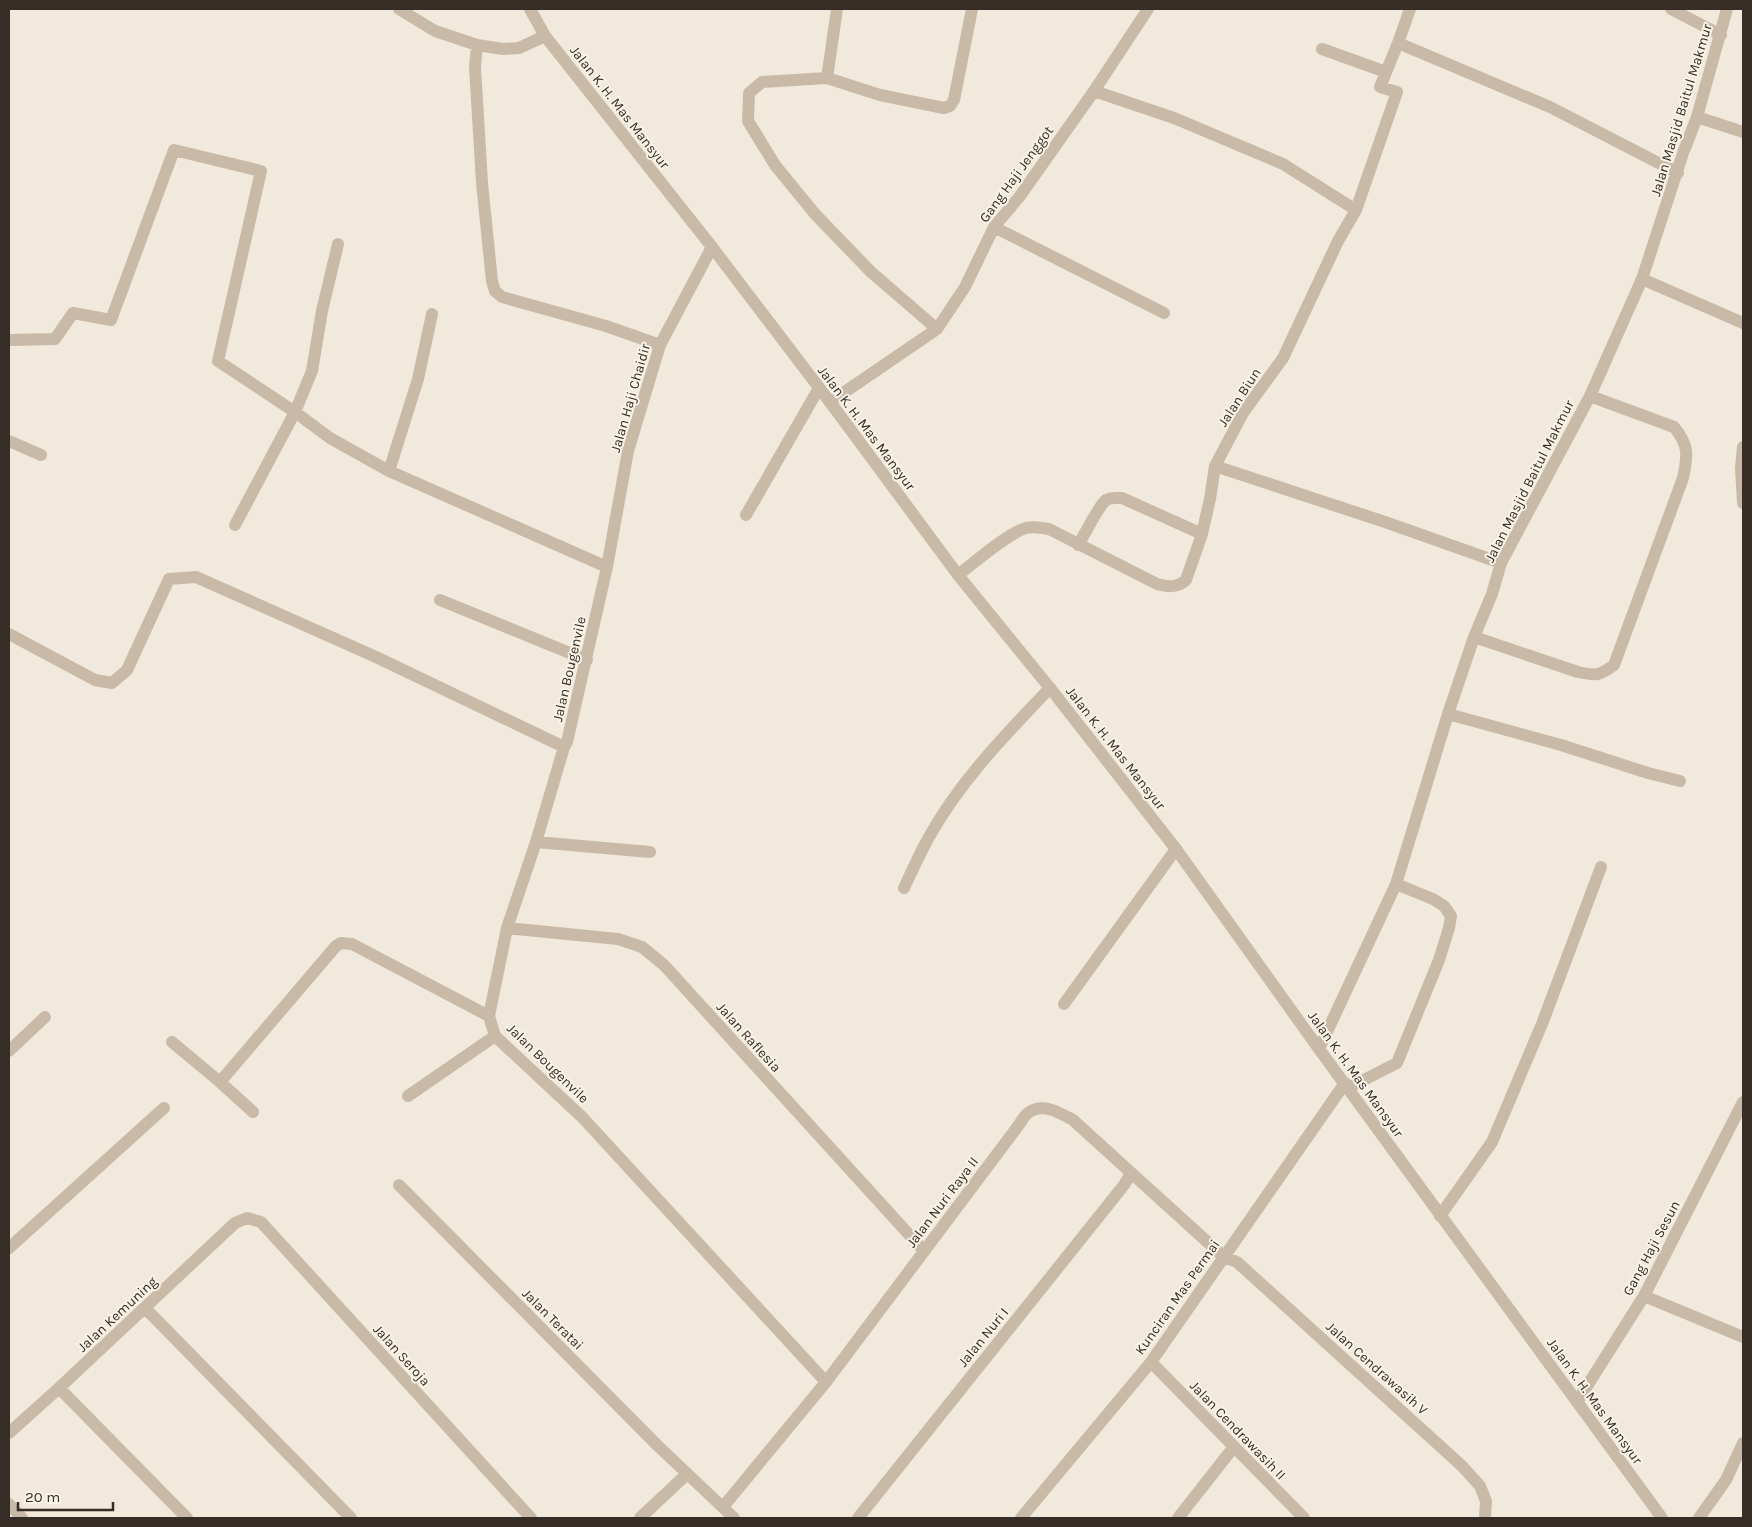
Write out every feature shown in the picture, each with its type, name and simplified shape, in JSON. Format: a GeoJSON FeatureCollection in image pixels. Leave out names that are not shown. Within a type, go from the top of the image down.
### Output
{"type":"FeatureCollection","features":[{"type":"Feature","properties":{"kind":"street"},"geometry":{"type":"LineString","coordinates":[[399,9],[434,31],[477,45],[503,49],[519,48],[545,36]]}},
{"type":"Feature","properties":{"kind":"street","name":"Jalan K. H. Mas Mansyur"},"geometry":{"type":"LineString","coordinates":[[530,9],[545,36],[712,247],[958,575],[1050,688],[1176,849],[1440,1216],[1662,1518]]}},
{"type":"Feature","properties":{"kind":"street"},"geometry":{"type":"LineString","coordinates":[[827,78],[838,9]]}},
{"type":"Feature","properties":{"kind":"street"},"geometry":{"type":"LineString","coordinates":[[937,329],[871,272],[815,214],[775,165],[748,121],[749,92],[762,82],[827,78],[880,95],[944,108],[950,106],[954,100],[972,9]]}},
{"type":"Feature","properties":{"kind":"street","name":"Gang Haji Jenggot"},"geometry":{"type":"LineString","coordinates":[[830,402],[937,329],[965,287],[994,227],[1020,196],[1094,91],[1148,9]]}},
{"type":"Feature","properties":{"kind":"street"},"geometry":{"type":"LineString","coordinates":[[1322,49],[1386,72],[1410,9]]}},
{"type":"Feature","properties":{"kind":"street"},"geometry":{"type":"LineString","coordinates":[[1671,9],[1721,35]]}},
{"type":"Feature","properties":{"kind":"street","name":"Jalan Masjid Baitul Makmur"},"geometry":{"type":"LineString","coordinates":[[1319,1049],[1396,884],[1448,714],[1474,637],[1492,594],[1501,563],[1590,396],[1642,279],[1683,153],[1697,117],[1728,9]]}},
{"type":"Feature","properties":{"kind":"street"},"geometry":{"type":"LineString","coordinates":[[1398,43],[1550,107],[1678,173]]}},
{"type":"Feature","properties":{"kind":"street"},"geometry":{"type":"LineString","coordinates":[[477,45],[475,67],[482,183],[492,281],[495,291],[502,297],[606,326],[660,345]]}},
{"type":"Feature","properties":{"kind":"street","name":"Jalan Biun"},"geometry":{"type":"LineString","coordinates":[[958,575],[1012,535],[1025,528],[1036,526],[1049,529],[1157,584],[1175,586],[1180,585],[1186,580],[1202,534],[1215,466],[1243,413],[1283,358],[1338,241],[1356,210],[1397,92],[1380,87],[1386,72]]}},
{"type":"Feature","properties":{"kind":"street"},"geometry":{"type":"LineString","coordinates":[[1094,91],[1174,118],[1283,164],[1356,210]]}},
{"type":"Feature","properties":{"kind":"street"},"geometry":{"type":"LineString","coordinates":[[1697,117],[1743,132]]}},
{"type":"Feature","properties":{"kind":"street"},"geometry":{"type":"LineString","coordinates":[[9,340],[55,339],[73,313],[111,320],[174,150],[261,171],[218,361],[295,412],[330,438],[389,471],[607,567]]}},
{"type":"Feature","properties":{"kind":"street"},"geometry":{"type":"LineString","coordinates":[[994,227],[1164,313]]}},
{"type":"Feature","properties":{"kind":"street"},"geometry":{"type":"LineString","coordinates":[[234,525],[295,412],[312,371],[322,311],[338,244]]}},
{"type":"Feature","properties":{"kind":"street","name":"Jalan Haji Chaidir"},"geometry":{"type":"LineString","coordinates":[[607,567],[628,451],[660,345],[712,247]]}},
{"type":"Feature","properties":{"kind":"street"},"geometry":{"type":"LineString","coordinates":[[1642,279],[1743,323]]}},
{"type":"Feature","properties":{"kind":"street"},"geometry":{"type":"LineString","coordinates":[[389,471],[418,379],[432,314]]}},
{"type":"Feature","properties":{"kind":"street"},"geometry":{"type":"LineString","coordinates":[[746,514],[819,388]]}},
{"type":"Feature","properties":{"kind":"street"},"geometry":{"type":"LineString","coordinates":[[1474,637],[1591,675],[1603,673],[1614,665],[1683,478],[1686,448],[1682,437],[1674,427],[1590,396]]}},
{"type":"Feature","properties":{"kind":"street"},"geometry":{"type":"LineString","coordinates":[[9,441],[41,455]]}},
{"type":"Feature","properties":{"kind":"street"},"geometry":{"type":"LineString","coordinates":[[1743,448],[1741,468],[1743,502]]}},
{"type":"Feature","properties":{"kind":"street"},"geometry":{"type":"LineString","coordinates":[[1215,466],[1385,522],[1501,563]]}},
{"type":"Feature","properties":{"kind":"street"},"geometry":{"type":"LineString","coordinates":[[1078,545],[1100,507],[1106,500],[1114,498],[1122,498],[1202,534]]}},
{"type":"Feature","properties":{"kind":"street","name":"Jalan Bougenvile"},"geometry":{"type":"LineString","coordinates":[[607,567],[567,742],[507,928],[489,1016],[496,1036],[582,1117],[826,1382]]}},
{"type":"Feature","properties":{"kind":"street"},"geometry":{"type":"LineString","coordinates":[[9,634],[95,680],[112,683],[127,670],[169,579],[196,577],[376,657],[564,747]]}},
{"type":"Feature","properties":{"kind":"street"},"geometry":{"type":"LineString","coordinates":[[440,600],[587,660]]}},
{"type":"Feature","properties":{"kind":"street"},"geometry":{"type":"LineString","coordinates":[[904,888],[929,836],[950,805],[993,748],[1050,688]]}},
{"type":"Feature","properties":{"kind":"street"},"geometry":{"type":"LineString","coordinates":[[1448,714],[1561,745],[1648,773],[1680,781]]}},
{"type":"Feature","properties":{"kind":"street"},"geometry":{"type":"LineString","coordinates":[[536,842],[650,852]]}},
{"type":"Feature","properties":{"kind":"street"},"geometry":{"type":"LineString","coordinates":[[1064,1004],[1176,849]]}},
{"type":"Feature","properties":{"kind":"street"},"geometry":{"type":"LineString","coordinates":[[1440,1216],[1492,1142],[1542,1024],[1601,867]]}},
{"type":"Feature","properties":{"kind":"street"},"geometry":{"type":"LineString","coordinates":[[1347,1086],[1397,1063],[1449,928],[1450,916],[1444,906],[1433,899],[1396,884]]}},
{"type":"Feature","properties":{"kind":"street","name":"Jalan Raflesia"},"geometry":{"type":"LineString","coordinates":[[507,928],[618,939],[642,947],[664,965],[924,1251]]}},
{"type":"Feature","properties":{"kind":"street"},"geometry":{"type":"LineString","coordinates":[[220,1082],[336,946],[341,943],[352,944],[489,1016]]}},
{"type":"Feature","properties":{"kind":"street"},"geometry":{"type":"LineString","coordinates":[[9,1051],[45,1017]]}},
{"type":"Feature","properties":{"kind":"street"},"geometry":{"type":"LineString","coordinates":[[408,1096],[496,1036]]}},
{"type":"Feature","properties":{"kind":"street"},"geometry":{"type":"LineString","coordinates":[[172,1042],[253,1112]]}},
{"type":"Feature","properties":{"kind":"street","name":"Kunciran Mas Permai"},"geometry":{"type":"LineString","coordinates":[[1021,1518],[1151,1362],[1347,1086]]}},
{"type":"Feature","properties":{"kind":"street","name":"Gang Haji Sesun"},"geometry":{"type":"LineString","coordinates":[[1577,1402],[1644,1296],[1743,1102]]}},
{"type":"Feature","properties":{"kind":"street"},"geometry":{"type":"LineString","coordinates":[[9,1248],[164,1108]]}},
{"type":"Feature","properties":{"kind":"street","name":"Jalan Nuri Raya II"},"geometry":{"type":"LineString","coordinates":[[723,1507],[826,1382],[1029,1113],[1042,1108],[1056,1111],[1073,1120],[1224,1257]]}},
{"type":"Feature","properties":{"kind":"street","name":"Jalan Nuri I"},"geometry":{"type":"LineString","coordinates":[[858,1518],[1124,1185],[1131,1173]]}},
{"type":"Feature","properties":{"kind":"street","name":"Jalan Teratai"},"geometry":{"type":"LineString","coordinates":[[399,1185],[687,1474],[734,1518]]}},
{"type":"Feature","properties":{"kind":"street","name":"Jalan Kemuning"},"geometry":{"type":"LineString","coordinates":[[9,1433],[235,1223],[247,1218]]}},
{"type":"Feature","properties":{"kind":"street","name":"Jalan Seroja"},"geometry":{"type":"LineString","coordinates":[[247,1218],[261,1222],[531,1518]]}},
{"type":"Feature","properties":{"kind":"street","name":"Jalan Cendrawasih V"},"geometry":{"type":"LineString","coordinates":[[1224,1257],[1237,1262],[1462,1466],[1480,1486],[1486,1500],[1484,1518]]}},
{"type":"Feature","properties":{"kind":"street"},"geometry":{"type":"LineString","coordinates":[[1644,1296],[1743,1337]]}},
{"type":"Feature","properties":{"kind":"street"},"geometry":{"type":"LineString","coordinates":[[145,1308],[351,1518]]}},
{"type":"Feature","properties":{"kind":"street","name":"Jalan Cendrawasih II"},"geometry":{"type":"LineString","coordinates":[[1151,1362],[1233,1448],[1304,1518]]}},
{"type":"Feature","properties":{"kind":"street"},"geometry":{"type":"LineString","coordinates":[[59,1388],[187,1518]]}},
{"type":"Feature","properties":{"kind":"street"},"geometry":{"type":"LineString","coordinates":[[1699,1518],[1726,1480],[1743,1443]]}},
{"type":"Feature","properties":{"kind":"street"},"geometry":{"type":"LineString","coordinates":[[1178,1518],[1233,1448]]}},
{"type":"Feature","properties":{"kind":"street"},"geometry":{"type":"LineString","coordinates":[[640,1518],[687,1474]]}},
{"type":"Feature","properties":{"kind":"street"},"geometry":{"type":"LineString","coordinates":[[9,1504],[22,1518]]}}]}
